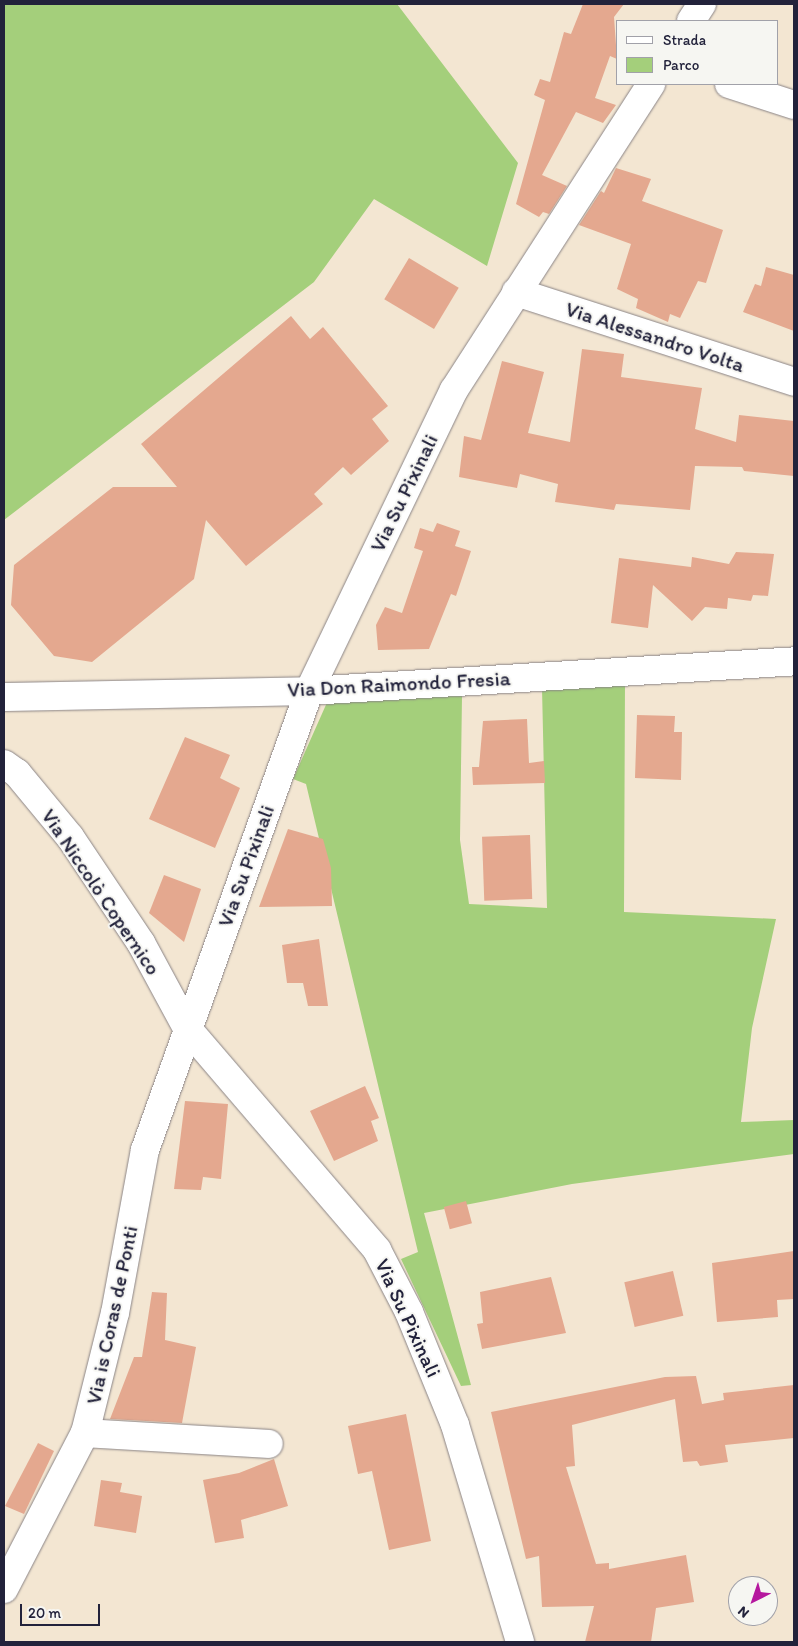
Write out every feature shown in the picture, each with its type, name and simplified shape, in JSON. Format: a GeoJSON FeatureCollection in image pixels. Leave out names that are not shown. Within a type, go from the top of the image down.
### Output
{"type":"FeatureCollection","features":[{"type":"Feature","properties":{"kind":"street"},"geometry":{"type":"LineString","coordinates":[[692,20],[702,4]]}},
{"type":"Feature","properties":{"kind":"street","name":"Via Su Pixinali"},"geometry":{"type":"LineString","coordinates":[[520,1642],[455,1425],[409,1312],[377,1250],[187,1028],[309,691],[454,390],[650,85]]}},
{"type":"Feature","properties":{"kind":"street"},"geometry":{"type":"LineString","coordinates":[[731,85],[794,105]]}},
{"type":"Feature","properties":{"kind":"street","name":"Via Alessandro Volta"},"geometry":{"type":"LineString","coordinates":[[516,292],[794,382]]}},
{"type":"Feature","properties":{"kind":"street","name":"Via Don Raimondo Fresia"},"geometry":{"type":"LineString","coordinates":[[4,696],[309,691],[794,661]]}},
{"type":"Feature","properties":{"kind":"street","name":"Via Niccolò Copernico"},"geometry":{"type":"LineString","coordinates":[[4,764],[17,773],[70,837],[141,943],[187,1028]]}},
{"type":"Feature","properties":{"kind":"street","name":"Via is Coras de Ponti"},"geometry":{"type":"LineString","coordinates":[[4,1589],[85,1433],[115,1313],[145,1150],[187,1028]]}},
{"type":"Feature","properties":{"kind":"street","name":"Via is Coras de Ponti"},"geometry":{"type":"LineString","coordinates":[[85,1433],[269,1444]]}},
{"type":"Feature","properties":{"kind":"green space"},"geometry":{"type":"Polygon","coordinates":[[[4,4],[397,4],[518,163],[487,266],[374,199],[314,282],[4,520],[4,4]]]}},
{"type":"Feature","properties":{"kind":"green space"},"geometry":{"type":"Polygon","coordinates":[[[625,683],[624,912],[776,919],[752,1028],[741,1122],[794,1120],[794,1154],[572,1184],[424,1213],[471,1385],[461,1386],[401,1259],[418,1252],[306,784],[293,779],[329,698],[462,696],[460,840],[469,904],[547,908],[542,688],[625,683]]]}},
{"type":"Feature","properties":{"kind":"building"},"geometry":{"type":"Polygon","coordinates":[[[583,4],[624,4],[614,17],[616,59],[610,56],[595,98],[616,105],[603,123],[576,112],[542,175],[567,186],[549,214],[543,212],[539,217],[516,204],[545,100],[534,95],[540,79],[550,82],[564,32],[571,34],[583,4]]]}},
{"type":"Feature","properties":{"kind":"building"},"geometry":{"type":"Polygon","coordinates":[[[616,168],[651,179],[642,201],[723,230],[706,283],[698,281],[680,318],[670,314],[668,322],[636,308],[638,299],[617,289],[631,244],[579,225],[601,191],[604,193],[616,168]]]}},
{"type":"Feature","properties":{"kind":"building"},"geometry":{"type":"Polygon","coordinates":[[[409,258],[459,288],[434,329],[384,299],[409,258]]]}},
{"type":"Feature","properties":{"kind":"building"},"geometry":{"type":"Polygon","coordinates":[[[766,267],[794,275],[794,331],[743,312],[755,284],[761,286],[766,267]]]}},
{"type":"Feature","properties":{"kind":"building"},"geometry":{"type":"Polygon","coordinates":[[[291,316],[310,339],[323,327],[388,406],[372,419],[389,441],[351,475],[343,467],[314,494],[323,504],[246,566],[206,520],[194,579],[92,662],[54,656],[11,605],[14,565],[113,487],[177,487],[141,444],[291,316]]]}},
{"type":"Feature","properties":{"kind":"building"},"geometry":{"type":"Polygon","coordinates":[[[582,349],[624,354],[621,377],[702,388],[695,429],[736,442],[739,415],[794,421],[794,476],[744,471],[742,467],[695,466],[690,510],[616,504],[614,510],[555,502],[558,484],[520,474],[517,488],[459,477],[464,436],[481,440],[502,361],[544,372],[528,433],[570,442],[582,349]]]}},
{"type":"Feature","properties":{"kind":"building"},"geometry":{"type":"Polygon","coordinates":[[[437,523],[460,531],[455,546],[471,551],[456,596],[451,594],[429,649],[378,650],[376,625],[385,607],[402,613],[423,551],[414,548],[420,528],[433,532],[437,523]]]}},
{"type":"Feature","properties":{"kind":"building"},"geometry":{"type":"Polygon","coordinates":[[[736,552],[774,554],[768,596],[753,595],[751,601],[728,598],[727,609],[705,607],[692,621],[653,585],[648,628],[611,623],[619,558],[691,567],[692,557],[729,564],[736,552]]]}},
{"type":"Feature","properties":{"kind":"building"},"geometry":{"type":"Polygon","coordinates":[[[637,715],[675,716],[674,732],[682,732],[681,780],[635,778],[637,715]]]}},
{"type":"Feature","properties":{"kind":"building"},"geometry":{"type":"Polygon","coordinates":[[[527,719],[529,763],[544,761],[545,783],[473,785],[472,767],[479,767],[483,721],[527,719]]]}},
{"type":"Feature","properties":{"kind":"building"},"geometry":{"type":"Polygon","coordinates":[[[185,737],[230,755],[220,778],[240,788],[215,848],[149,819],[185,737]]]}},
{"type":"Feature","properties":{"kind":"building"},"geometry":{"type":"Polygon","coordinates":[[[288,829],[323,839],[331,868],[332,906],[259,907],[288,829]]]}},
{"type":"Feature","properties":{"kind":"building"},"geometry":{"type":"Polygon","coordinates":[[[530,835],[532,899],[484,901],[482,837],[530,835]]]}},
{"type":"Feature","properties":{"kind":"building"},"geometry":{"type":"Polygon","coordinates":[[[164,875],[201,889],[184,942],[149,913],[164,875]]]}},
{"type":"Feature","properties":{"kind":"building"},"geometry":{"type":"Polygon","coordinates":[[[319,939],[328,1006],[308,1006],[303,983],[287,983],[282,945],[319,939]]]}},
{"type":"Feature","properties":{"kind":"building"},"geometry":{"type":"Polygon","coordinates":[[[365,1086],[379,1118],[371,1121],[378,1141],[334,1161],[310,1111],[365,1086]]]}},
{"type":"Feature","properties":{"kind":"building"},"geometry":{"type":"Polygon","coordinates":[[[185,1101],[228,1104],[221,1179],[203,1177],[201,1190],[174,1189],[185,1101]]]}},
{"type":"Feature","properties":{"kind":"building"},"geometry":{"type":"Polygon","coordinates":[[[466,1201],[472,1223],[450,1229],[444,1207],[466,1201]]]}},
{"type":"Feature","properties":{"kind":"building"},"geometry":{"type":"Polygon","coordinates":[[[794,1251],[794,1299],[777,1300],[778,1317],[717,1322],[712,1263],[794,1251]]]}},
{"type":"Feature","properties":{"kind":"building"},"geometry":{"type":"Polygon","coordinates":[[[673,1271],[683,1316],[635,1327],[624,1282],[673,1271]]]}},
{"type":"Feature","properties":{"kind":"building"},"geometry":{"type":"Polygon","coordinates":[[[551,1277],[566,1333],[482,1349],[477,1324],[483,1323],[480,1292],[551,1277]]]}},
{"type":"Feature","properties":{"kind":"building"},"geometry":{"type":"Polygon","coordinates":[[[152,1292],[167,1293],[165,1340],[196,1347],[182,1423],[110,1419],[134,1357],[142,1357],[152,1292]]]}},
{"type":"Feature","properties":{"kind":"building"},"geometry":{"type":"Polygon","coordinates":[[[696,1376],[702,1404],[724,1400],[723,1393],[794,1385],[794,1438],[725,1445],[728,1462],[700,1466],[697,1461],[683,1462],[675,1399],[572,1425],[575,1466],[566,1467],[596,1564],[609,1563],[609,1569],[686,1555],[694,1602],[656,1608],[651,1642],[585,1642],[594,1606],[542,1607],[539,1556],[526,1559],[491,1412],[665,1377],[696,1376]]]}},
{"type":"Feature","properties":{"kind":"building"},"geometry":{"type":"Polygon","coordinates":[[[406,1414],[431,1541],[389,1550],[372,1471],[358,1474],[348,1426],[406,1414]]]}},
{"type":"Feature","properties":{"kind":"building"},"geometry":{"type":"Polygon","coordinates":[[[38,1443],[54,1451],[24,1514],[5,1506],[38,1443]]]}},
{"type":"Feature","properties":{"kind":"building"},"geometry":{"type":"Polygon","coordinates":[[[274,1459],[288,1506],[241,1520],[244,1538],[215,1543],[203,1480],[239,1473],[274,1459]]]}},
{"type":"Feature","properties":{"kind":"building"},"geometry":{"type":"Polygon","coordinates":[[[101,1480],[122,1483],[120,1492],[142,1496],[136,1533],[94,1526],[101,1480]]]}}]}
